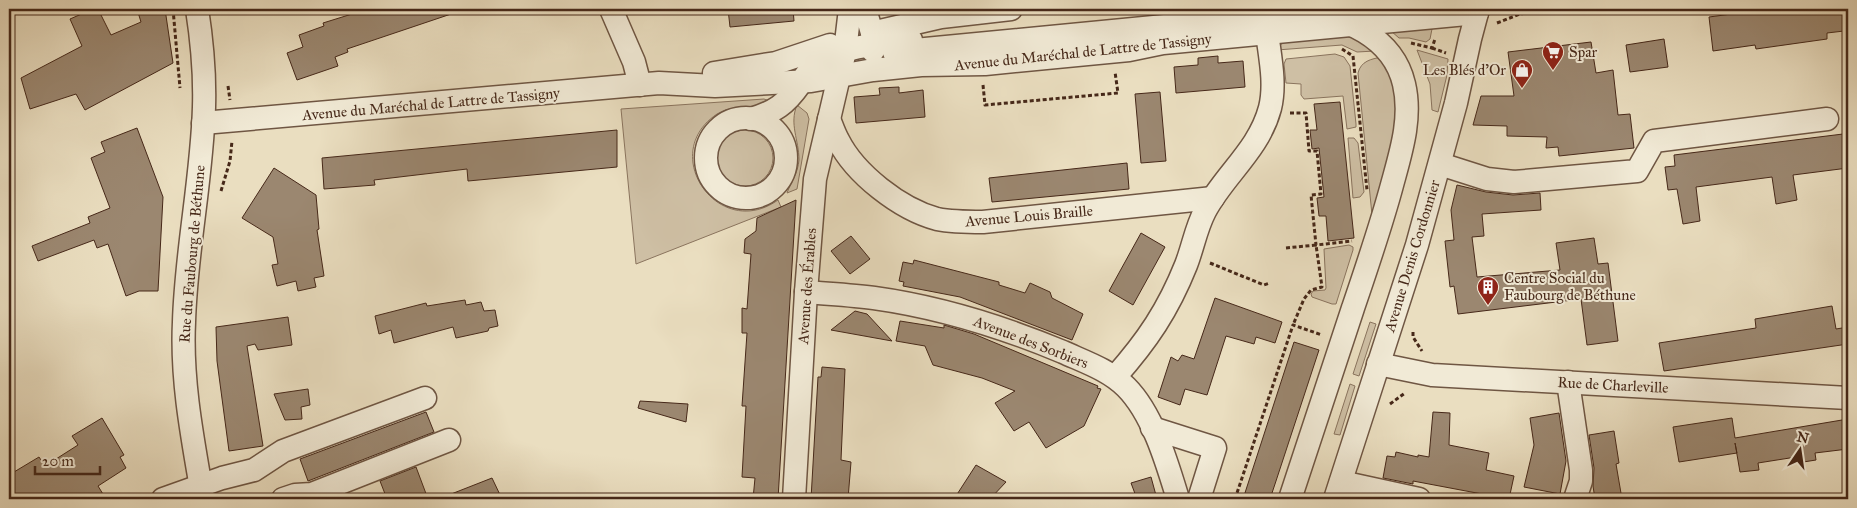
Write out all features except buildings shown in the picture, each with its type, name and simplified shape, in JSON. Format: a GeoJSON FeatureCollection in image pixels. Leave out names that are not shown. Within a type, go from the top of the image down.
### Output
{"type":"FeatureCollection","features":[{"type":"Feature","properties":{"kind":"street","name":"Rue du Faubourg de Béthune"},"geometry":{"type":"LineString","coordinates":[[197,9],[204,66],[203,123],[184,323],[186,388],[202,492]]}},
{"type":"Feature","properties":{"kind":"street"},"geometry":{"type":"LineString","coordinates":[[611,9],[634,62],[650,84]]}},
{"type":"Feature","properties":{"kind":"street","name":"Avenue des Érables"},"geometry":{"type":"LineString","coordinates":[[794,499],[806,292],[815,179],[843,57],[850,9]]}},
{"type":"Feature","properties":{"kind":"street"},"geometry":{"type":"LineString","coordinates":[[865,9],[873,51]]}},
{"type":"Feature","properties":{"kind":"street","name":"Avenue du Maréchal de Lattre de Tassigny"},"geometry":{"type":"LineString","coordinates":[[203,123],[232,122],[650,84],[760,66],[801,55],[843,57],[873,51],[941,17],[1011,9]]}},
{"type":"Feature","properties":{"kind":"street"},"geometry":{"type":"LineString","coordinates":[[873,51],[987,31],[1231,9]]}},
{"type":"Feature","properties":{"kind":"street","name":"Avenue du Maréchal de Lattre de Tassigny"},"geometry":{"type":"LineString","coordinates":[[650,84],[797,88],[843,57],[873,51],[921,65],[985,64],[1129,50],[1164,43],[1267,33],[1355,19],[1478,11]]}},
{"type":"Feature","properties":{"kind":"street","name":"Avenue Denis Cordonnier"},"geometry":{"type":"LineString","coordinates":[[1338,491],[1417,245],[1456,103],[1478,11]]}},
{"type":"Feature","properties":{"kind":"street"},"geometry":{"type":"LineString","coordinates":[[873,51],[1289,14],[1355,19],[1396,46],[1410,71],[1416,98],[1415,131],[1395,211],[1302,499]]}},
{"type":"Feature","properties":{"kind":"street"},"geometry":{"type":"LineString","coordinates":[[1290,499],[1386,208],[1403,144],[1406,125],[1406,92],[1396,64],[1378,41],[1355,19]]}},
{"type":"Feature","properties":{"kind":"street"},"geometry":{"type":"LineString","coordinates":[[1115,377],[1139,350],[1162,316],[1186,265],[1201,220],[1213,198],[1254,144],[1269,110],[1272,83],[1267,33]]}},
{"type":"Feature","properties":{"kind":"street"},"geometry":{"type":"LineString","coordinates":[[797,88],[785,124],[784,145],[786,158],[784,171],[778,182],[768,191],[756,197],[744,199],[731,196],[720,189],[711,179],[706,167],[705,154],[709,142],[716,131],[726,123],[738,118],[751,118],[779,108],[797,88]]}},
{"type":"Feature","properties":{"kind":"street"},"geometry":{"type":"LineString","coordinates":[[751,118],[769,126],[778,134],[784,145]]}},
{"type":"Feature","properties":{"kind":"street","name":"Avenue Louis Braille"},"geometry":{"type":"LineString","coordinates":[[829,119],[838,141],[851,160],[867,176],[898,201],[924,214],[937,218],[952,221],[983,222],[1213,198]]}},
{"type":"Feature","properties":{"kind":"street"},"geometry":{"type":"LineString","coordinates":[[1440,164],[1487,180],[1514,182],[1637,171],[1654,141],[1827,120]]}},
{"type":"Feature","properties":{"kind":"street","name":"Avenue des Sorbiers"},"geometry":{"type":"LineString","coordinates":[[806,292],[876,298],[974,320],[1043,344],[1101,369],[1115,377],[1134,396],[1152,428],[1169,470],[1178,499]]}},
{"type":"Feature","properties":{"kind":"street","name":"Rue de Charleville"},"geometry":{"type":"LineString","coordinates":[[1378,364],[1432,375],[1848,398]]}},
{"type":"Feature","properties":{"kind":"street"},"geometry":{"type":"LineString","coordinates":[[1568,382],[1581,470],[1581,481],[1575,499]]}},
{"type":"Feature","properties":{"kind":"street"},"geometry":{"type":"LineString","coordinates":[[163,499],[202,492],[222,478],[254,470],[283,451],[425,398]]}},
{"type":"Feature","properties":{"kind":"street"},"geometry":{"type":"LineString","coordinates":[[1152,428],[1216,448],[1198,499]]}},
{"type":"Feature","properties":{"kind":"street"},"geometry":{"type":"LineString","coordinates":[[283,499],[295,495],[312,494],[448,440]]}},
{"type":"Feature","properties":{"kind":"street"},"geometry":{"type":"LineString","coordinates":[[1338,491],[1419,499]]}},
{"type":"Feature","properties":{"kind":"path"},"geometry":{"type":"LineString","coordinates":[[1432,48],[1446,53]]}},
{"type":"Feature","properties":{"kind":"path"},"geometry":{"type":"LineString","coordinates":[[1353,56],[1367,194]]}},
{"type":"Feature","properties":{"kind":"path"},"geometry":{"type":"LineString","coordinates":[[219,200],[230,160],[232,122],[228,83]]}},
{"type":"Feature","properties":{"kind":"path"},"geometry":{"type":"LineString","coordinates":[[1235,499],[1293,325],[1304,299],[1311,290],[1322,287],[1310,195],[1321,194],[1316,151],[1309,151],[1306,113],[1288,113]]}},
{"type":"Feature","properties":{"kind":"path"},"geometry":{"type":"LineString","coordinates":[[1286,248],[1361,240]]}},
{"type":"Feature","properties":{"kind":"path"},"geometry":{"type":"LineString","coordinates":[[1293,325],[1330,337]]}},
{"type":"Feature","properties":{"kind":"shaded area"},"geometry":{"type":"Polygon","coordinates":[[[1121,9],[1171,9],[1121,14],[1121,9]]]}},
{"type":"Feature","properties":{"kind":"shaded area"},"geometry":{"type":"Polygon","coordinates":[[[1432,29],[1430,39],[1426,42],[1399,38],[1391,31],[1432,29]]]}},
{"type":"Feature","properties":{"kind":"shaded area"},"geometry":{"type":"Polygon","coordinates":[[[1353,35],[1375,51],[1357,52],[1342,45],[1277,50],[1283,42],[1353,35]]]}},
{"type":"Feature","properties":{"kind":"shaded area"},"geometry":{"type":"Polygon","coordinates":[[[1417,50],[1448,59],[1447,75],[1438,112],[1432,110],[1430,84],[1417,50]]]}},
{"type":"Feature","properties":{"kind":"shaded area"},"geometry":{"type":"Polygon","coordinates":[[[1335,54],[1344,57],[1350,66],[1356,127],[1347,129],[1343,96],[1304,99],[1301,95],[1301,84],[1286,83],[1284,64],[1286,59],[1335,54]]]}},
{"type":"Feature","properties":{"kind":"shaded area"},"geometry":{"type":"Polygon","coordinates":[[[1382,57],[1396,87],[1395,143],[1372,215],[1358,73],[1364,63],[1382,57]]]}},
{"type":"Feature","properties":{"kind":"shaded area"},"geometry":{"type":"Polygon","coordinates":[[[764,99],[772,102],[724,111],[717,114],[700,131],[693,150],[694,170],[703,188],[717,202],[735,210],[756,210],[778,200],[781,207],[636,264],[621,109],[764,99]]]}},
{"type":"Feature","properties":{"kind":"shaded area"},"geometry":{"type":"Polygon","coordinates":[[[797,105],[807,113],[809,119],[797,189],[787,193],[796,173],[799,160],[794,125],[797,105]]]}},
{"type":"Feature","properties":{"kind":"shaded area"},"geometry":{"type":"Polygon","coordinates":[[[745,130],[756,132],[765,138],[771,147],[773,158],[771,169],[765,178],[756,184],[745,186],[734,184],[725,178],[719,169],[717,158],[719,147],[725,138],[734,132],[745,130]]]}},
{"type":"Feature","properties":{"kind":"shaded area"},"geometry":{"type":"Polygon","coordinates":[[[1348,138],[1354,138],[1358,143],[1364,192],[1360,197],[1353,198],[1348,138]]]}},
{"type":"Feature","properties":{"kind":"shaded area"},"geometry":{"type":"Polygon","coordinates":[[[1349,245],[1353,247],[1353,250],[1336,304],[1312,297],[1313,291],[1325,290],[1326,288],[1324,249],[1349,245]]]}},
{"type":"Feature","properties":{"kind":"shaded area"},"geometry":{"type":"Polygon","coordinates":[[[1370,322],[1376,324],[1359,376],[1353,374],[1370,322]]]}},
{"type":"Feature","properties":{"kind":"shaded area"},"geometry":{"type":"Polygon","coordinates":[[[1350,384],[1355,386],[1340,435],[1334,434],[1350,384]]]}},
{"type":"Feature","properties":{"kind":"place","name":"Spar"},"geometry":{"type":"Point","coordinates":[1553,71]}},
{"type":"Feature","properties":{"kind":"place","name":"Les Blés d'Or"},"geometry":{"type":"Point","coordinates":[1522,89]}},
{"type":"Feature","properties":{"kind":"place","name":"Centre Social du Faubourg de Béthune"},"geometry":{"type":"Point","coordinates":[1488,306]}}]}
